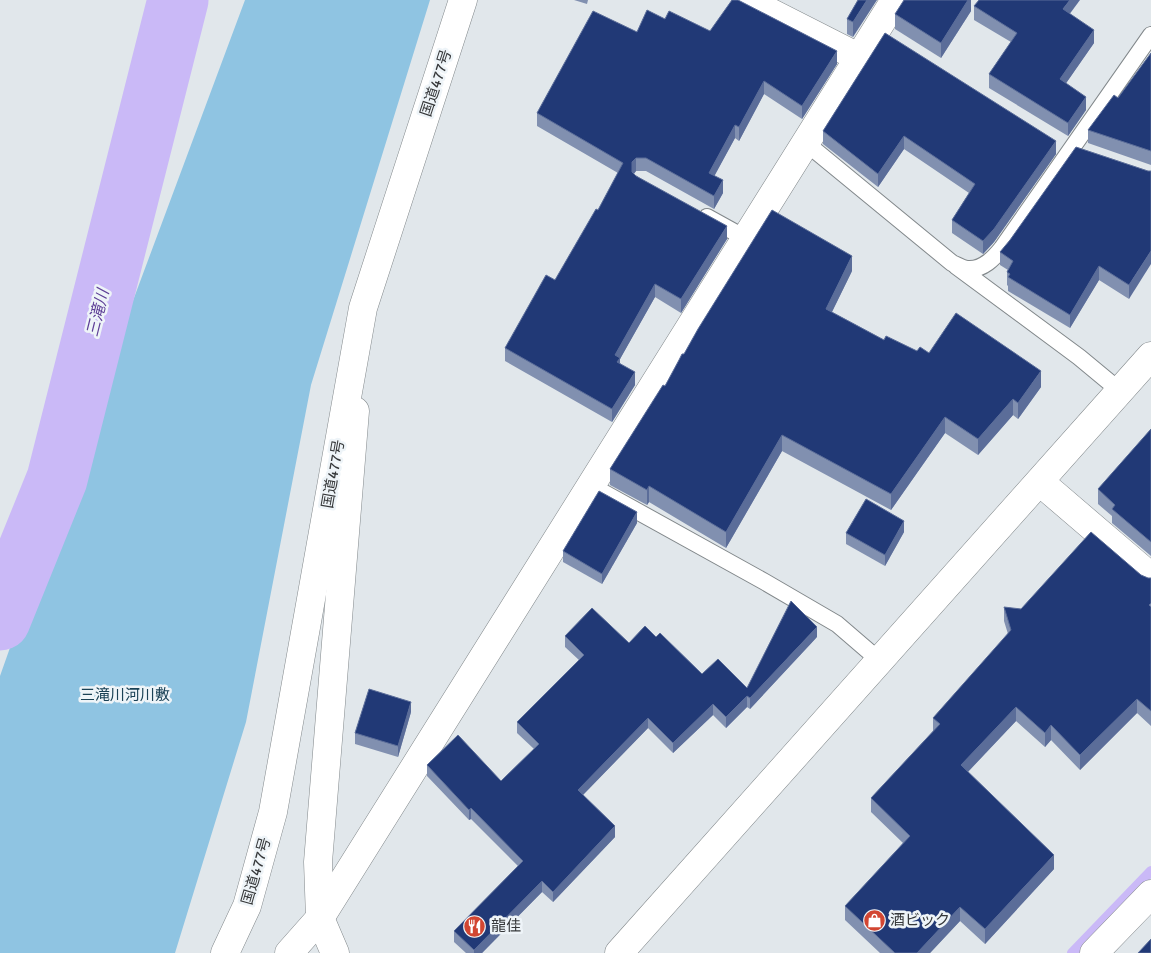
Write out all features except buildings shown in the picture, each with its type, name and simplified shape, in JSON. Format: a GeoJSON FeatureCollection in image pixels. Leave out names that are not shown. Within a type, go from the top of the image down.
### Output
{"type":"FeatureCollection","features":[{"type":"Feature","properties":{"kind":"main road","name":"国道477号"},"geometry":{"type":"LineString","coordinates":[[225,953],[247,906],[273,812],[363,308],[463,0]]}},
{"type":"Feature","properties":{"kind":"main road"},"geometry":{"type":"LineString","coordinates":[[746,0],[860,58]]}},
{"type":"Feature","properties":{"kind":"main road"},"geometry":{"type":"LineString","coordinates":[[289,953],[320,918],[590,485],[860,58],[885,34],[895,0]]}},
{"type":"Feature","properties":{"kind":"main road"},"geometry":{"type":"LineString","coordinates":[[335,953],[320,918],[318,862],[363,308]]}},
{"type":"Feature","properties":{"kind":"main road"},"geometry":{"type":"LineString","coordinates":[[619,953],[1151,356]]}},
{"type":"Feature","properties":{"kind":"main road"},"geometry":{"type":"LineString","coordinates":[[1040,482],[1151,577]]}},
{"type":"Feature","properties":{"kind":"main road"},"geometry":{"type":"LineString","coordinates":[[1094,953],[1151,894]]}},
{"type":"Feature","properties":{"kind":"lane"},"geometry":{"type":"LineString","coordinates":[[952,263],[967,270],[978,268],[991,261],[1002,248],[1065,146],[1151,35]]}},
{"type":"Feature","properties":{"kind":"lane"},"geometry":{"type":"LineString","coordinates":[[806,143],[952,263],[1120,391]]}},
{"type":"Feature","properties":{"kind":"lane"},"geometry":{"type":"LineString","coordinates":[[1065,146],[1088,154]]}},
{"type":"Feature","properties":{"kind":"lane"},"geometry":{"type":"LineString","coordinates":[[694,209],[746,238]]}},
{"type":"Feature","properties":{"kind":"lane"},"geometry":{"type":"LineString","coordinates":[[590,485],[837,624],[880,661]]}},
{"type":"Feature","properties":{"kind":"green space","name":"三滝川河川敷"},"geometry":{"type":"Polygon","coordinates":[[[245,0],[430,0],[311,385],[246,722],[175,953],[0,953],[0,676],[128,314],[245,0]]]}},
{"type":"Feature","properties":{"kind":"waterway","name":"三滝川"},"geometry":{"type":"LineString","coordinates":[[0,620],[57,479],[178,0]]}},
{"type":"Feature","properties":{"kind":"waterway"},"geometry":{"type":"LineString","coordinates":[[1072,953],[1151,871]]}},
{"type":"Feature","properties":{"kind":"place","name":"酒ビック"},"geometry":{"type":"Point","coordinates":[874,920]}},
{"type":"Feature","properties":{"kind":"place","name":"龍佳"},"geometry":{"type":"Point","coordinates":[475,926]}}]}
